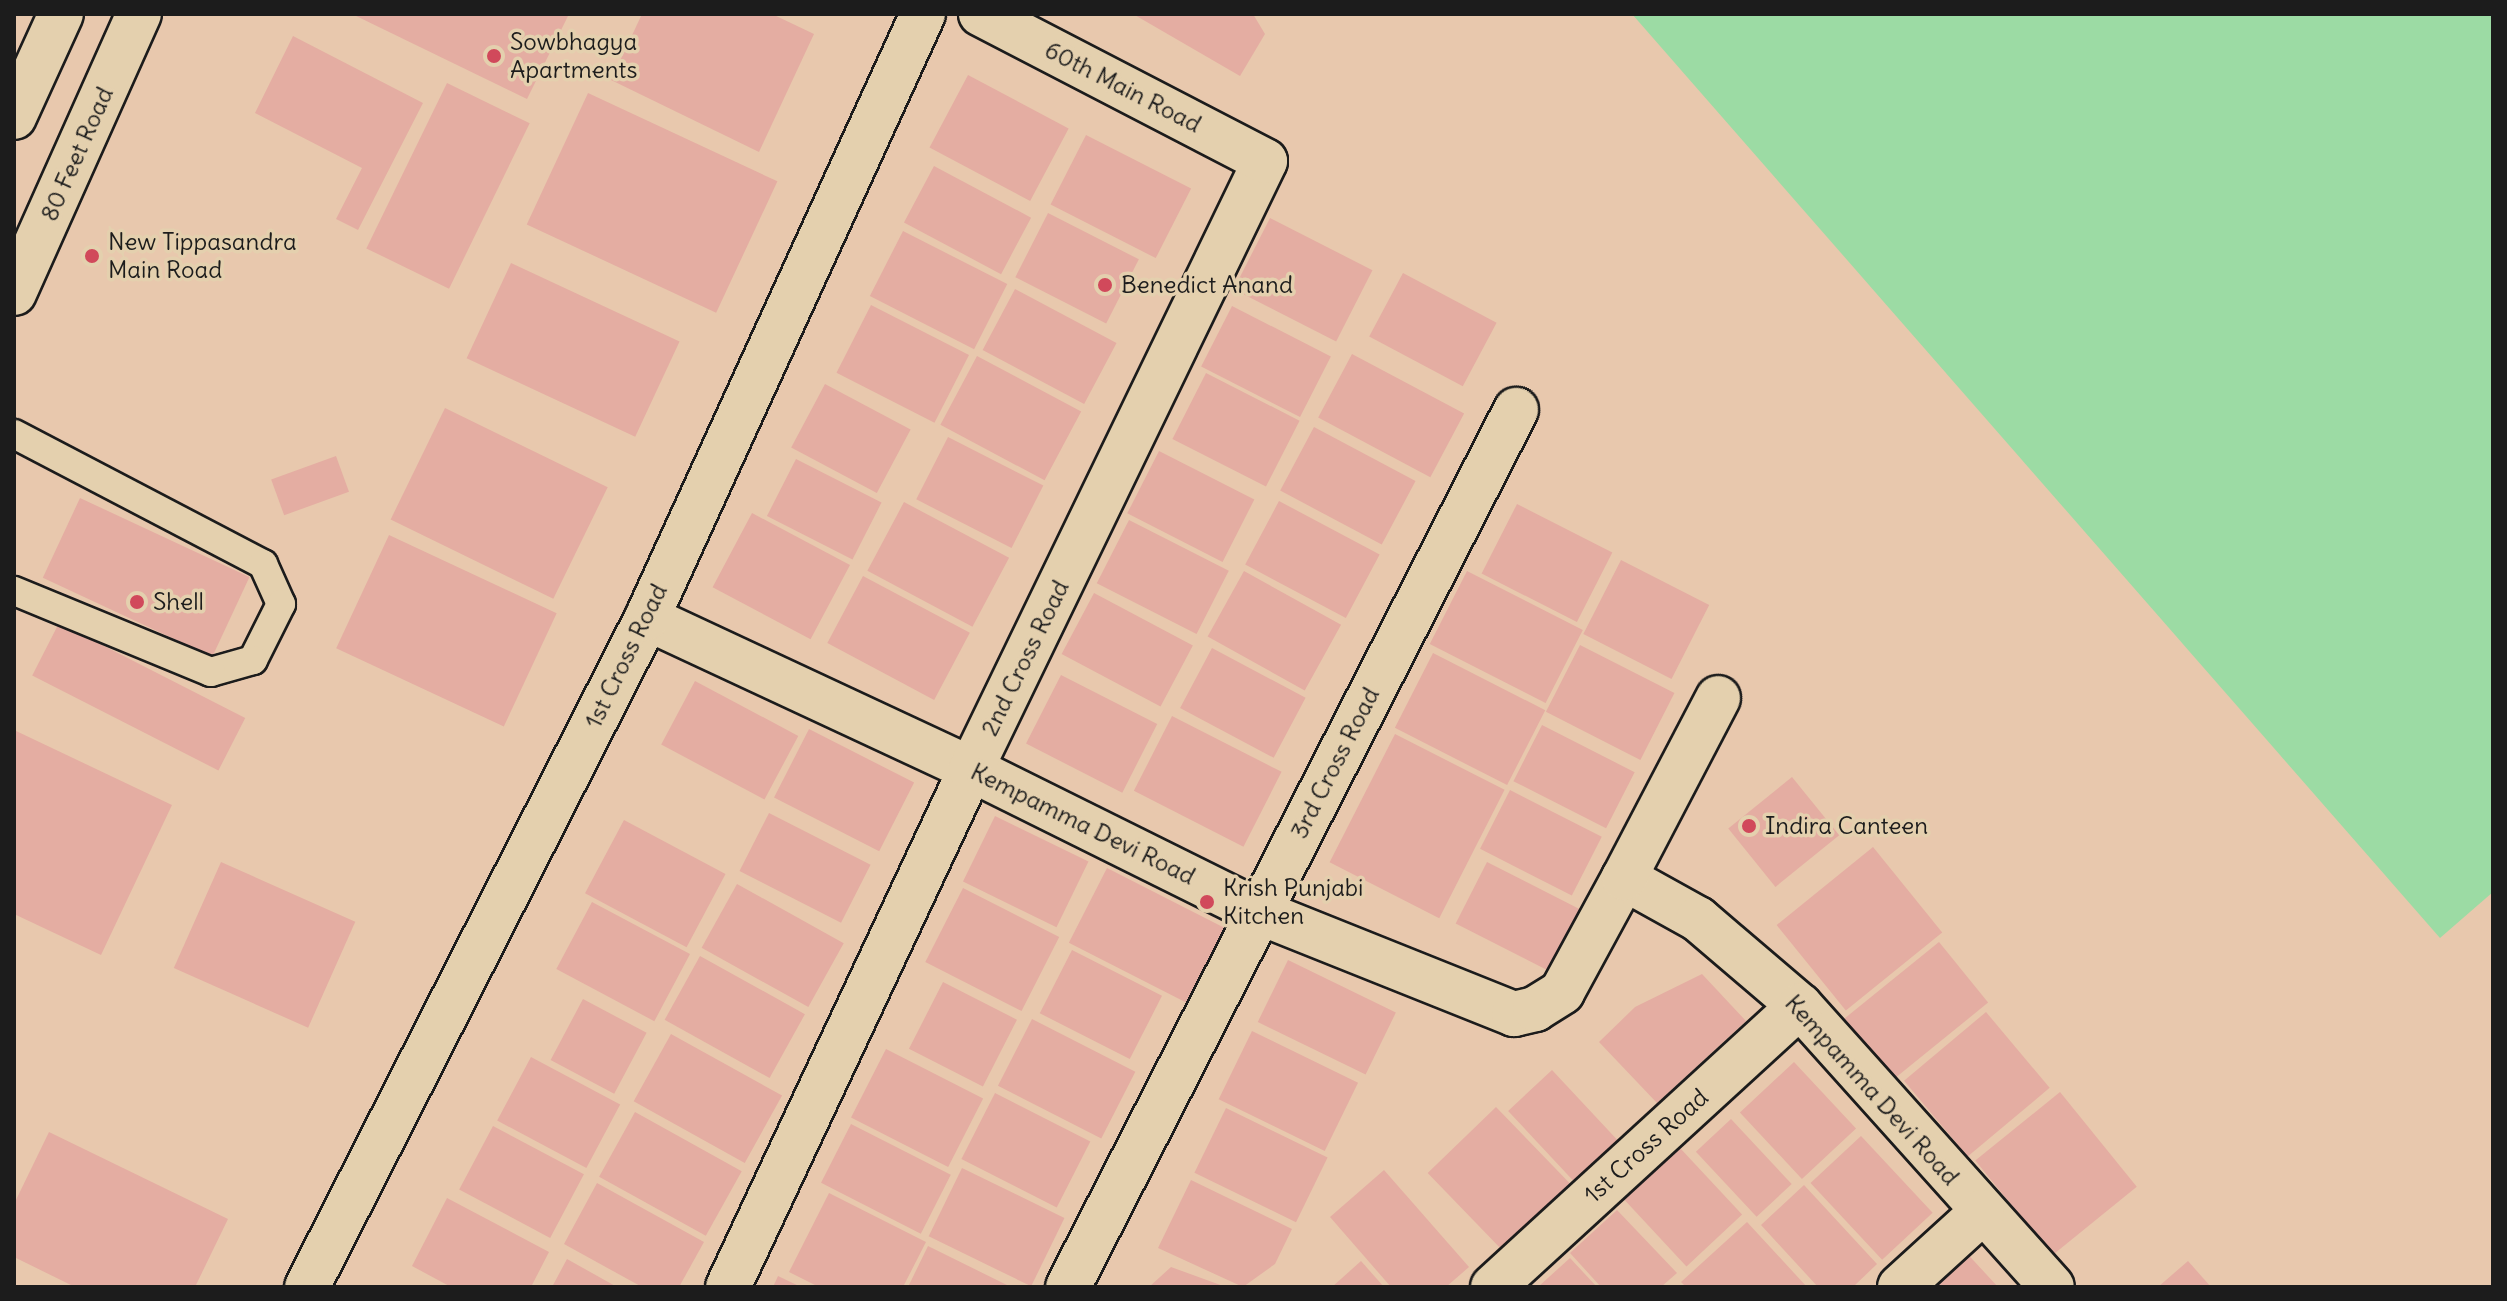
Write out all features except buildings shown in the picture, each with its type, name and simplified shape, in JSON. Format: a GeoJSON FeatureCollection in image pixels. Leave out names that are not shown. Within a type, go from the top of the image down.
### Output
{"type":"FeatureCollection","features":[{"type":"Feature","properties":{"kind":"street","name":"80 Feet Road"},"geometry":{"type":"LineString","coordinates":[[14,293],[139,14]]}},
{"type":"Feature","properties":{"kind":"street","name":"1st Cross Road"},"geometry":{"type":"LineString","coordinates":[[307,1287],[647,618],[923,14]]}},
{"type":"Feature","properties":{"kind":"street","name":"60th Main Road"},"geometry":{"type":"LineString","coordinates":[[981,14],[1265,161]]}},
{"type":"Feature","properties":{"kind":"street"},"geometry":{"type":"LineString","coordinates":[[14,117],[52,17]]}},
{"type":"Feature","properties":{"kind":"street","name":"2nd Cross Road"},"geometry":{"type":"LineString","coordinates":[[728,1287],[971,769],[1265,161]]}},
{"type":"Feature","properties":{"kind":"street","name":"3rd Cross Road"},"geometry":{"type":"LineString","coordinates":[[1068,1287],[1516,410]]}},
{"type":"Feature","properties":{"kind":"street","name":"Kempamma Devi Road"},"geometry":{"type":"LineString","coordinates":[[647,618],[971,769],[1259,912],[1514,1014],[1535,1009],[1562,992],[1624,878],[1698,919],[1800,1006],[2052,1287]]}},
{"type":"Feature","properties":{"kind":"street"},"geometry":{"type":"LineString","coordinates":[[1624,878],[1718,698]]}},
{"type":"Feature","properties":{"kind":"street","name":"1st Cross Road"},"geometry":{"type":"LineString","coordinates":[[1493,1287],[1800,1006]]}},
{"type":"Feature","properties":{"kind":"street"},"geometry":{"type":"LineString","coordinates":[[1900,1287],[1982,1212]]}},
{"type":"Feature","properties":{"kind":"lane"},"geometry":{"type":"LineString","coordinates":[[14,434],[263,564],[281,604],[253,660],[211,672],[14,591]]}},
{"type":"Feature","properties":{"kind":"green space"},"geometry":{"type":"Polygon","coordinates":[[[1632,14],[2493,14],[2493,892],[2440,938],[1632,14]]]}},
{"type":"Feature","properties":{"kind":"place","name":"Sowbhagya Apartments"},"geometry":{"type":"Point","coordinates":[494,56]}},
{"type":"Feature","properties":{"kind":"place","name":"New Tippasandra Main Road"},"geometry":{"type":"Point","coordinates":[92,256]}},
{"type":"Feature","properties":{"kind":"place","name":"Benedict Anand"},"geometry":{"type":"Point","coordinates":[1105,285]}},
{"type":"Feature","properties":{"kind":"place","name":"Shell"},"geometry":{"type":"Point","coordinates":[137,602]}},
{"type":"Feature","properties":{"kind":"place","name":"Indira Canteen"},"geometry":{"type":"Point","coordinates":[1749,826]}},
{"type":"Feature","properties":{"kind":"place","name":"Krish Punjabi Kitchen"},"geometry":{"type":"Point","coordinates":[1207,902]}}]}
